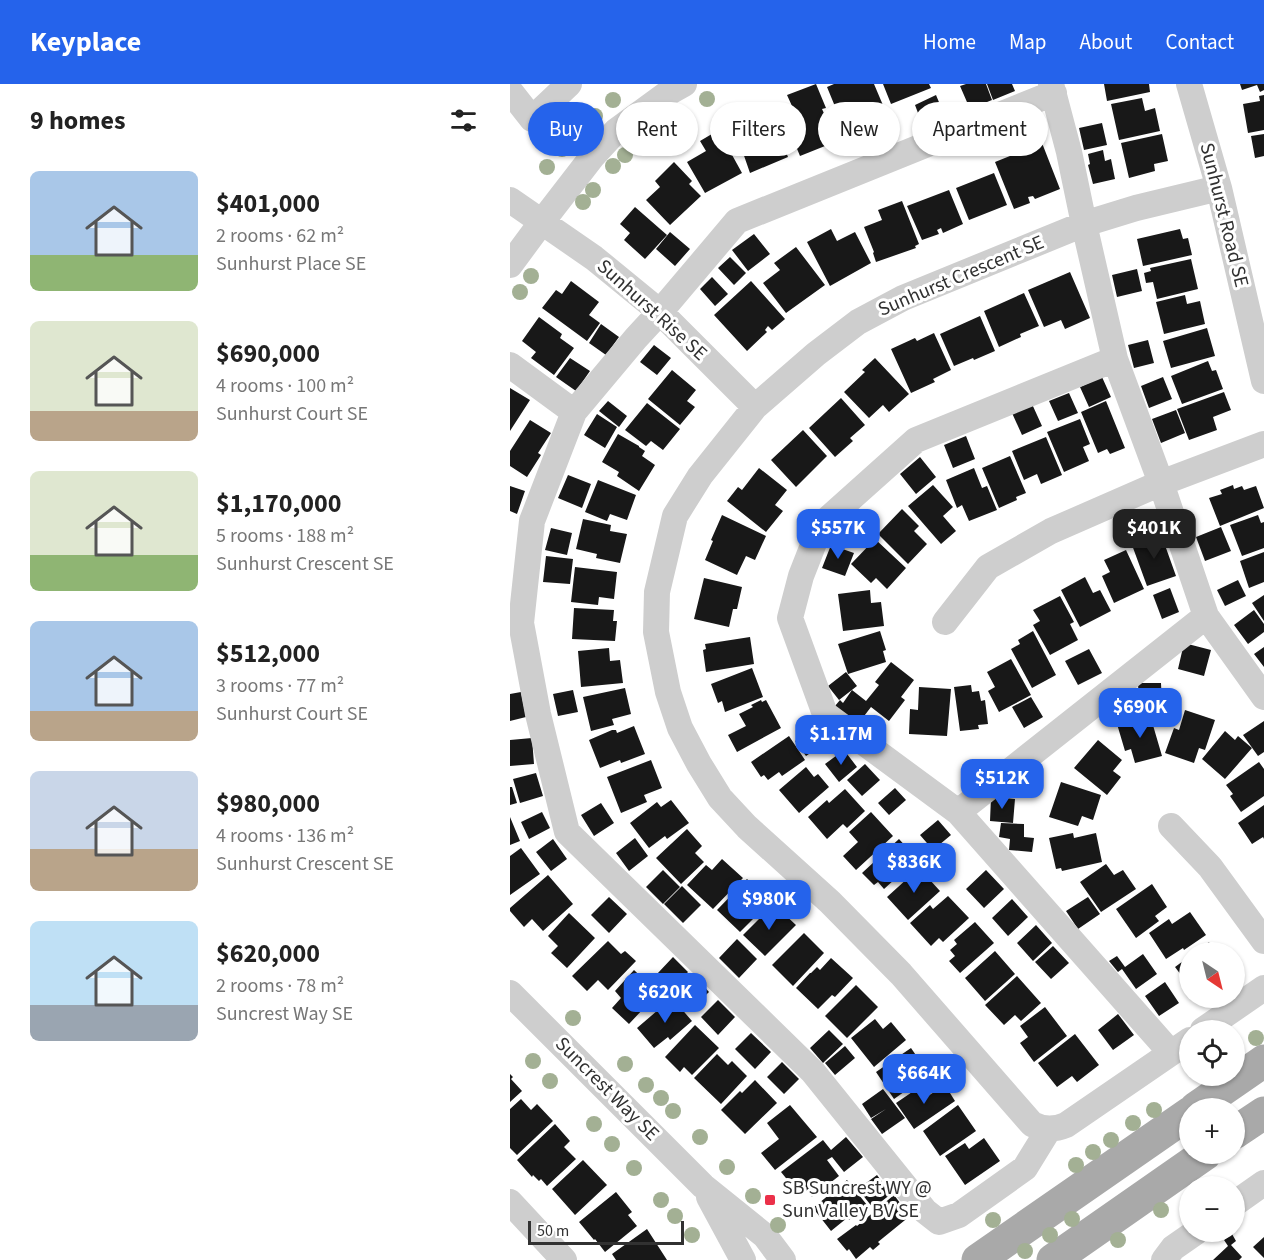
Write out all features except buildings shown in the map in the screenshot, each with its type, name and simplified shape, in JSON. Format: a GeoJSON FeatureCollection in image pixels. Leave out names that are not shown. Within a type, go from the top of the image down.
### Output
{"type":"FeatureCollection","features":[{"type":"Feature","properties":{"kind":"main road"},"geometry":{"type":"LineString","coordinates":[[1210,1098],[1264,1061]]}},
{"type":"Feature","properties":{"kind":"main road"},"geometry":{"type":"LineString","coordinates":[[1245,1126],[1264,1113]]}},
{"type":"Feature","properties":{"kind":"main road"},"geometry":{"type":"LineString","coordinates":[[964,1260],[991,1251],[1179,1121]]}},
{"type":"Feature","properties":{"kind":"main road"},"geometry":{"type":"LineString","coordinates":[[1053,1260],[1191,1164]]}},
{"type":"Feature","properties":{"kind":"street"},"geometry":{"type":"LineString","coordinates":[[510,91],[532,118],[570,84]]}},
{"type":"Feature","properties":{"kind":"street"},"geometry":{"type":"LineString","coordinates":[[510,266],[592,157],[616,131],[684,84]]}},
{"type":"Feature","properties":{"kind":"street","name":"Sunhurst Road SE"},"geometry":{"type":"LineString","coordinates":[[1189,84],[1219,188],[1264,381]]}},
{"type":"Feature","properties":{"kind":"street"},"geometry":{"type":"LineString","coordinates":[[1179,1047],[1066,1125],[1049,1129],[1025,1168],[959,1215],[939,1222],[925,1211],[813,1072],[567,832],[538,714],[521,623],[532,521],[574,412],[736,221],[1053,88],[1115,359],[1161,483],[1206,616],[1264,697]]}},
{"type":"Feature","properties":{"kind":"street","name":"Sunhurst Crescent SE"},"geometry":{"type":"LineString","coordinates":[[1049,1129],[1032,1124],[901,974],[830,902],[720,798],[680,728],[668,692],[656,632],[657,592],[675,516],[700,476],[755,407],[816,354],[858,322],[903,298],[1084,224],[1136,208],[1219,188]]}},
{"type":"Feature","properties":{"kind":"street","name":"Sunhurst Rise SE"},"geometry":{"type":"LineString","coordinates":[[510,200],[594,258],[660,312],[755,407]]}},
{"type":"Feature","properties":{"kind":"street"},"geometry":{"type":"LineString","coordinates":[[1115,359],[916,440],[821,525],[801,576],[790,618],[825,714],[958,812],[1179,1045]]}},
{"type":"Feature","properties":{"kind":"street"},"geometry":{"type":"LineString","coordinates":[[510,365],[574,412]]}},
{"type":"Feature","properties":{"kind":"street"},"geometry":{"type":"LineString","coordinates":[[945,622],[987,567],[1051,531],[1161,483],[1264,444]]}},
{"type":"Feature","properties":{"kind":"street"},"geometry":{"type":"LineString","coordinates":[[958,812],[1206,616]]}},
{"type":"Feature","properties":{"kind":"street"},"geometry":{"type":"LineString","coordinates":[[1171,826],[1210,867],[1264,941]]}},
{"type":"Feature","properties":{"kind":"street"},"geometry":{"type":"LineString","coordinates":[[1218,1020],[1264,988]]}},
{"type":"Feature","properties":{"kind":"street","name":"Suncrest Way SE"},"geometry":{"type":"LineString","coordinates":[[510,993],[703,1186],[765,1236],[783,1260]]}},
{"type":"Feature","properties":{"kind":"street","name":"Suncrest Way SE"},"geometry":{"type":"LineString","coordinates":[[703,1186],[743,1260]]}},
{"type":"Feature","properties":{"kind":"street"},"geometry":{"type":"LineString","coordinates":[[1245,1198],[1261,1190]]}},
{"type":"Feature","properties":{"kind":"street"},"geometry":{"type":"LineString","coordinates":[[510,1202],[564,1260]]}},
{"type":"Feature","properties":{"kind":"street"},"geometry":{"type":"LineString","coordinates":[[1164,1260],[1173,1248],[1182,1242]]}},
{"type":"Feature","properties":{"kind":"place","name":"SB Suncrest WY @ Sun Valley BV SE"},"geometry":{"type":"Point","coordinates":[770,1200]}}]}
